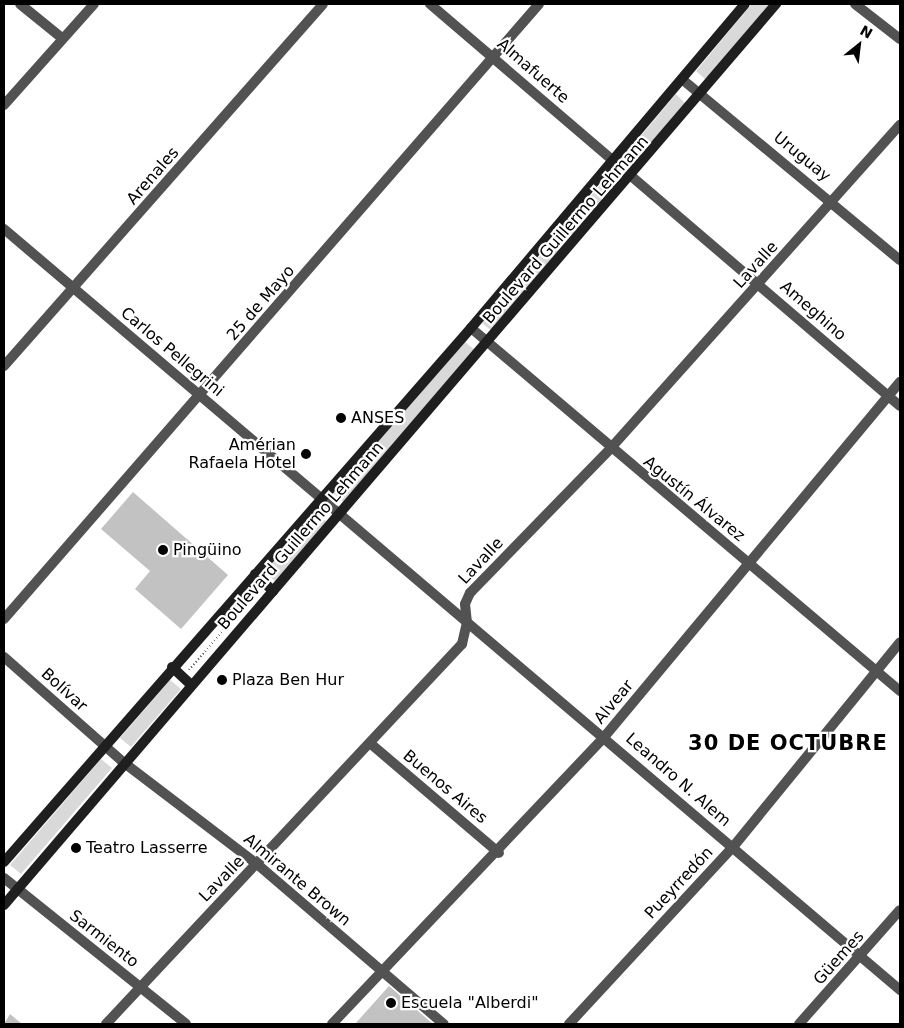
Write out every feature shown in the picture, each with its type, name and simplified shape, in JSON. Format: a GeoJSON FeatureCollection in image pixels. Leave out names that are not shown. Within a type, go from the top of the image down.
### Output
{"type":"FeatureCollection","features":[{"type":"Feature","properties":{"kind":"main road","name":"Boulevard Guillermo Lehmann"},"geometry":{"type":"LineString","coordinates":[[4,862],[614,163],[745,4]]}},
{"type":"Feature","properties":{"kind":"main road","name":"Boulevard Guillermo Lehmann"},"geometry":{"type":"LineString","coordinates":[[4,904],[123,762],[631,178],[776,4]]}},
{"type":"Feature","properties":{"kind":"main road"},"geometry":{"type":"LineString","coordinates":[[255,574],[273,591]]}},
{"type":"Feature","properties":{"kind":"main road"},"geometry":{"type":"LineString","coordinates":[[172,668],[191,686]]}},
{"type":"Feature","properties":{"kind":"street"},"geometry":{"type":"LineString","coordinates":[[20,4],[63,39]]}},
{"type":"Feature","properties":{"kind":"street"},"geometry":{"type":"LineString","coordinates":[[4,106],[94,4]]}},
{"type":"Feature","properties":{"kind":"street","name":"Arenales"},"geometry":{"type":"LineString","coordinates":[[4,366],[323,4]]}},
{"type":"Feature","properties":{"kind":"street","name":"Almafuerte"},"geometry":{"type":"LineString","coordinates":[[430,4],[494,56],[614,163]]}},
{"type":"Feature","properties":{"kind":"street","name":"25 de Mayo"},"geometry":{"type":"LineString","coordinates":[[4,619],[201,396],[539,4]]}},
{"type":"Feature","properties":{"kind":"street"},"geometry":{"type":"LineString","coordinates":[[854,4],[900,39]]}},
{"type":"Feature","properties":{"kind":"street","name":"Uruguay"},"geometry":{"type":"LineString","coordinates":[[683,80],[833,201],[900,260]]}},
{"type":"Feature","properties":{"kind":"street","name":"Lavalle"},"geometry":{"type":"LineString","coordinates":[[106,1024],[371,744],[462,644],[467,623],[465,604],[470,593],[610,449],[900,125]]}},
{"type":"Feature","properties":{"kind":"street","name":"Ameghino"},"geometry":{"type":"LineString","coordinates":[[614,163],[759,284],[900,406]]}},
{"type":"Feature","properties":{"kind":"street","name":"Carlos Pellegrini"},"geometry":{"type":"LineString","coordinates":[[4,229],[201,396],[318,500]]}},
{"type":"Feature","properties":{"kind":"street","name":"Agustín Álvarez"},"geometry":{"type":"LineString","coordinates":[[471,328],[487,345],[900,691]]}},
{"type":"Feature","properties":{"kind":"street","name":"Alvear"},"geometry":{"type":"LineString","coordinates":[[332,1024],[499,853],[605,736],[750,565],[900,382]]}},
{"type":"Feature","properties":{"kind":"street","name":"Leandro N. Alem"},"geometry":{"type":"LineString","coordinates":[[318,500],[605,736],[900,990]]}},
{"type":"Feature","properties":{"kind":"street","name":"Pueyrredón"},"geometry":{"type":"LineString","coordinates":[[569,1024],[733,847],[900,642]]}},
{"type":"Feature","properties":{"kind":"street","name":"Bolívar"},"geometry":{"type":"LineString","coordinates":[[4,657],[104,746]]}},
{"type":"Feature","properties":{"kind":"street","name":"Buenos Aires"},"geometry":{"type":"LineString","coordinates":[[371,744],[499,853]]}},
{"type":"Feature","properties":{"kind":"street","name":"Almirante Brown"},"geometry":{"type":"LineString","coordinates":[[104,746],[257,864],[444,1024]]}},
{"type":"Feature","properties":{"kind":"street","name":"Sarmiento"},"geometry":{"type":"LineString","coordinates":[[4,878],[16,890],[186,1024]]}},
{"type":"Feature","properties":{"kind":"street","name":"Güemes"},"geometry":{"type":"LineString","coordinates":[[799,1024],[861,958],[900,910]]}},
{"type":"Feature","properties":{"kind":"path"},"geometry":{"type":"LineString","coordinates":[[182,677],[264,583]]}},
{"type":"Feature","properties":{"kind":"shaded area"},"geometry":{"type":"Polygon","coordinates":[[[752,4],[770,4],[706,80],[696,71],[752,4]]]}},
{"type":"Feature","properties":{"kind":"shaded area"},"geometry":{"type":"Polygon","coordinates":[[[676,94],[686,104],[636,164],[625,155],[676,94]]]}},
{"type":"Feature","properties":{"kind":"shaded area"},"geometry":{"type":"Polygon","coordinates":[[[608,176],[619,185],[493,332],[482,323],[608,176]]]}},
{"type":"Feature","properties":{"kind":"shaded area"},"geometry":{"type":"Polygon","coordinates":[[[465,342],[476,351],[343,502],[333,493],[465,342]]]}},
{"type":"Feature","properties":{"kind":"shaded area"},"geometry":{"type":"Polygon","coordinates":[[[316,513],[327,522],[275,581],[264,572],[316,513]]]}},
{"type":"Feature","properties":{"kind":"shaded area"},"geometry":{"type":"Polygon","coordinates":[[[170,680],[181,689],[131,747],[120,738],[170,680]]]}},
{"type":"Feature","properties":{"kind":"shaded area"},"geometry":{"type":"Polygon","coordinates":[[[101,759],[112,768],[21,874],[10,865],[101,759]]]}},
{"type":"Feature","properties":{"kind":"building","name":"Pingüino"},"geometry":{"type":"Polygon","coordinates":[[[133,492],[228,575],[181,629],[135,589],[150,571],[101,529],[133,492]]]}},
{"type":"Feature","properties":{"kind":"building","name":"Escuela \"Alberdi\""},"geometry":{"type":"Polygon","coordinates":[[[389,986],[433,1024],[355,1024],[389,986]]]}},
{"type":"Feature","properties":{"kind":"building"},"geometry":{"type":"Polygon","coordinates":[[[10,1014],[22,1024],[4,1024],[10,1014]]]}},
{"type":"Feature","properties":{"kind":"place","name":"ANSES"},"geometry":{"type":"Point","coordinates":[341,418]}},
{"type":"Feature","properties":{"kind":"place","name":"Amérian Rafaela Hotel"},"geometry":{"type":"Point","coordinates":[306,454]}},
{"type":"Feature","properties":{"kind":"place","name":"Pingüino"},"geometry":{"type":"Point","coordinates":[163,550]}},
{"type":"Feature","properties":{"kind":"place","name":"Plaza Ben Hur"},"geometry":{"type":"Point","coordinates":[222,680]}},
{"type":"Feature","properties":{"kind":"place","name":"Teatro Lasserre"},"geometry":{"type":"Point","coordinates":[76,848]}},
{"type":"Feature","properties":{"kind":"place","name":"Escuela \"Alberdi\""},"geometry":{"type":"Point","coordinates":[391,1003]}},
{"type":"Feature","properties":{"kind":"district","name":"30 DE OCTUBRE"},"geometry":{"type":"Point","coordinates":[788,743]}}]}
